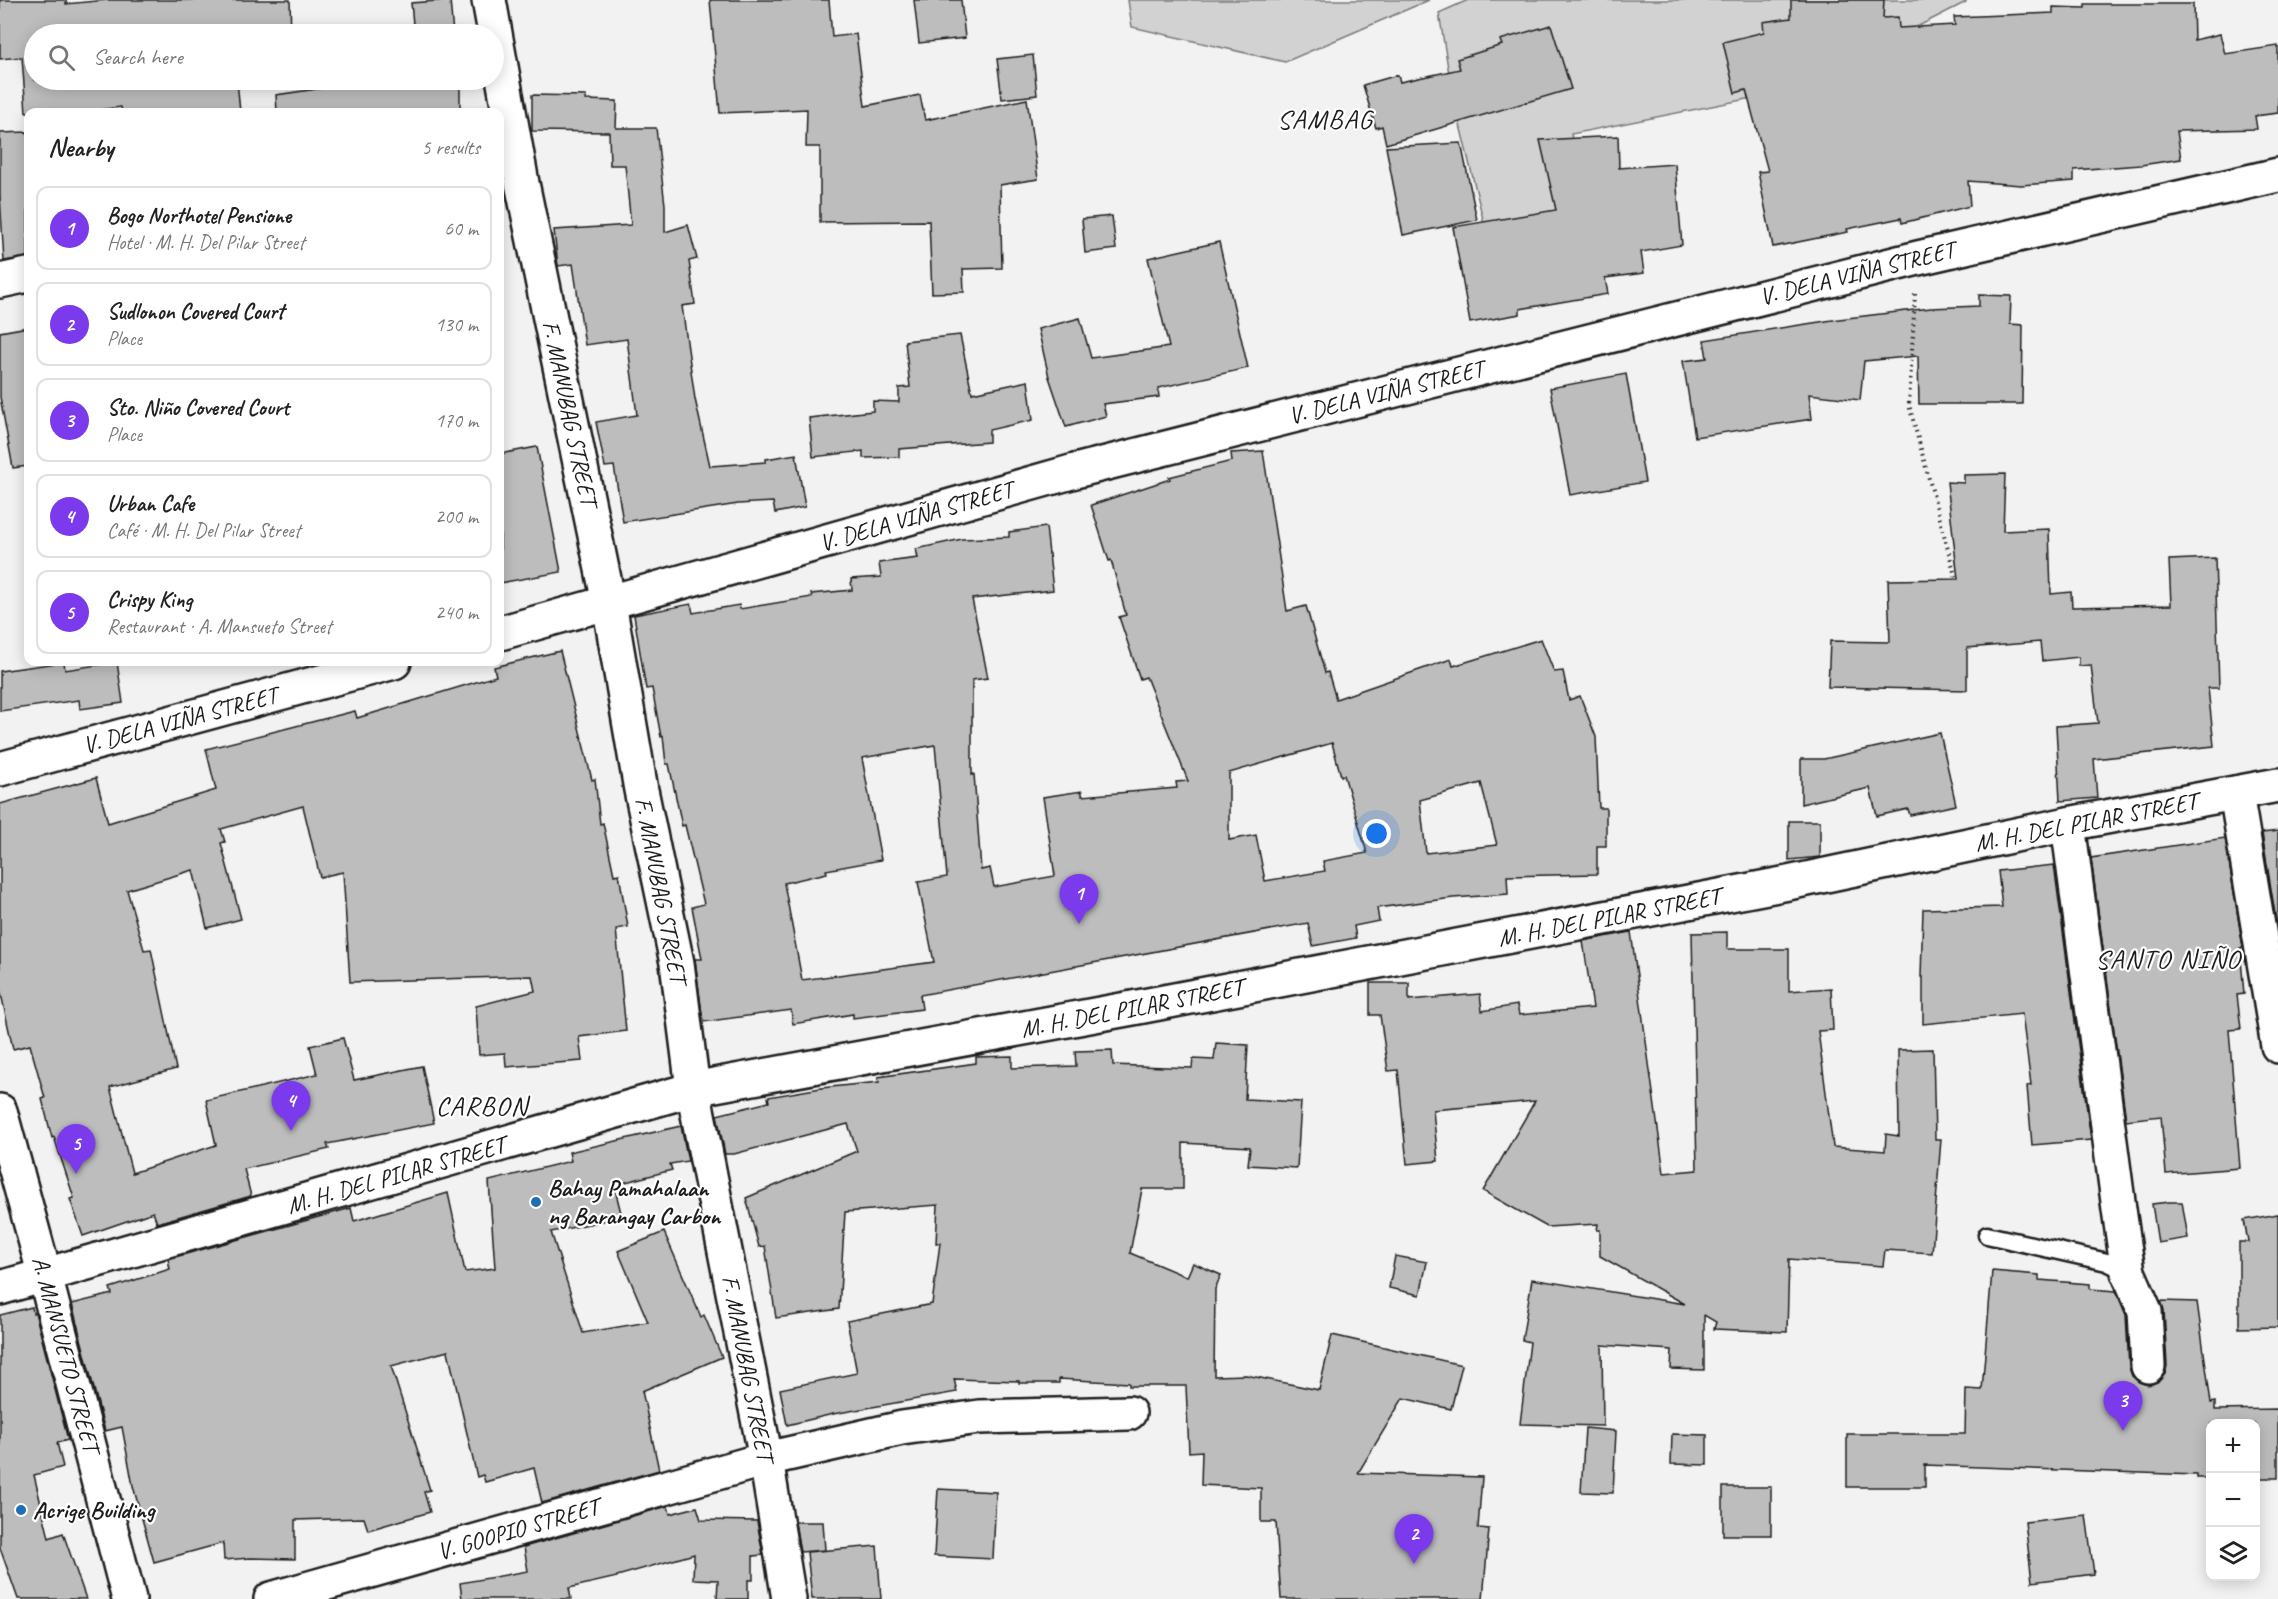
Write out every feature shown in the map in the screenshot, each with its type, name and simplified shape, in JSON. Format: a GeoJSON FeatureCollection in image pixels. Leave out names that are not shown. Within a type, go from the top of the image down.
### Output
{"type":"FeatureCollection","features":[{"type":"Feature","properties":{"kind":"street","name":"F. MANUBAG STREET"},"geometry":{"type":"LineString","coordinates":[[489,0],[492,24]]}},
{"type":"Feature","properties":{"kind":"street","name":"F. MANUBAG STREET"},"geometry":{"type":"LineString","coordinates":[[500,90],[502,108]]}},
{"type":"Feature","properties":{"kind":"street","name":"F. MANUBAG STREET"},"geometry":{"type":"LineString","coordinates":[[504,126],[511,185],[609,603],[641,790],[677,963],[693,1089],[766,1459],[789,1599]]}},
{"type":"Feature","properties":{"kind":"street","name":"V. DELA VIÑA STREET"},"geometry":{"type":"LineString","coordinates":[[504,632],[1075,471],[1918,258],[2278,175]]}},
{"type":"Feature","properties":{"kind":"street"},"geometry":{"type":"LineString","coordinates":[[0,281],[24,276]]}},
{"type":"Feature","properties":{"kind":"street","name":"V. DELA VIÑA STREET"},"geometry":{"type":"LineString","coordinates":[[0,768],[379,666]]}},
{"type":"Feature","properties":{"kind":"street","name":"M. H. DEL PILAR STREET"},"geometry":{"type":"LineString","coordinates":[[0,1288],[693,1089],[1126,1010],[1776,886],[2068,824],[2278,785]]}},
{"type":"Feature","properties":{"kind":"street"},"geometry":{"type":"LineString","coordinates":[[2236,793],[2278,1046]]}},
{"type":"Feature","properties":{"kind":"street"},"geometry":{"type":"LineString","coordinates":[[2068,824],[2128,1272],[2145,1311],[2148,1366]]}},
{"type":"Feature","properties":{"kind":"street","name":"A. MANSUETO STREET"},"geometry":{"type":"LineString","coordinates":[[0,1110],[129,1599]]}},
{"type":"Feature","properties":{"kind":"street","name":"V. GOOPIO STREET"},"geometry":{"type":"LineString","coordinates":[[271,1599],[766,1459],[902,1428],[979,1417],[1129,1413]]}},
{"type":"Feature","properties":{"kind":"lane"},"geometry":{"type":"LineString","coordinates":[[1987,1235],[2107,1262],[2128,1272]]}},
{"type":"Feature","properties":{"kind":"path"},"geometry":{"type":"LineString","coordinates":[[1918,258],[1913,310],[1909,405],[1956,579]]}},
{"type":"Feature","properties":{"kind":"shaded area"},"geometry":{"type":"Polygon","coordinates":[[[1128,0],[1429,0],[1285,62],[1132,27],[1128,0]]]}},
{"type":"Feature","properties":{"kind":"shaded area"},"geometry":{"type":"Polygon","coordinates":[[[1468,0],[1966,0],[1966,2],[1792,90],[1571,134],[1598,264],[1501,293],[1452,92],[1439,13],[1468,0]]]}},
{"type":"Feature","properties":{"kind":"building"},"geometry":{"type":"Polygon","coordinates":[[[0,0],[66,0],[66,4],[107,0],[290,0],[291,24],[24,24],[24,84],[22,57],[0,59],[0,0]]]}},
{"type":"Feature","properties":{"kind":"building"},"geometry":{"type":"Polygon","coordinates":[[[450,0],[452,24],[413,24],[411,3],[450,0]]]}},
{"type":"Feature","properties":{"kind":"building"},"geometry":{"type":"Polygon","coordinates":[[[710,0],[829,0],[832,37],[856,34],[865,106],[920,95],[925,120],[1027,99],[1038,179],[1000,185],[1002,268],[963,269],[964,292],[932,293],[929,221],[820,222],[820,147],[806,147],[807,109],[720,113],[710,0]]]}},
{"type":"Feature","properties":{"kind":"building"},"geometry":{"type":"Polygon","coordinates":[[[914,0],[961,0],[965,38],[919,43],[914,0]]]}},
{"type":"Feature","properties":{"kind":"building"},"geometry":{"type":"Polygon","coordinates":[[[1791,0],[1884,0],[1883,18],[1898,17],[1899,28],[1955,25],[1954,17],[2053,13],[2053,7],[2085,8],[2085,4],[2193,4],[2194,40],[2220,34],[2225,54],[2278,46],[2278,113],[2255,116],[2257,129],[2177,131],[2181,159],[2141,165],[2074,170],[2074,181],[2021,185],[1968,181],[1970,206],[1902,223],[1901,218],[1847,229],[1848,232],[1773,247],[1758,172],[1768,171],[1746,90],[1735,93],[1723,42],[1764,32],[1763,22],[1791,18],[1791,0]]]}},
{"type":"Feature","properties":{"kind":"building"},"geometry":{"type":"Polygon","coordinates":[[[1551,25],[1571,89],[1386,144],[1382,126],[1376,128],[1363,85],[1398,75],[1400,82],[1460,69],[1457,59],[1502,45],[1500,40],[1551,25]]]}},
{"type":"Feature","properties":{"kind":"building"},"geometry":{"type":"Polygon","coordinates":[[[1033,55],[1037,95],[1002,99],[997,59],[1033,55]]]}},
{"type":"Feature","properties":{"kind":"building"},"geometry":{"type":"Polygon","coordinates":[[[24,90],[238,90],[240,108],[121,107],[26,108],[24,90]]]}},
{"type":"Feature","properties":{"kind":"building"},"geometry":{"type":"Polygon","coordinates":[[[310,90],[460,90],[460,108],[277,108],[276,95],[310,90]]]}},
{"type":"Feature","properties":{"kind":"building"},"geometry":{"type":"Polygon","coordinates":[[[532,95],[586,96],[586,100],[617,101],[616,128],[656,128],[665,205],[665,232],[688,225],[697,259],[689,261],[695,304],[682,306],[695,399],[710,466],[766,462],[766,459],[796,454],[805,507],[775,513],[773,502],[738,504],[623,522],[614,466],[605,467],[596,422],[637,415],[627,339],[585,345],[573,264],[558,266],[554,230],[631,225],[625,165],[610,165],[609,132],[532,131],[532,95]]]}},
{"type":"Feature","properties":{"kind":"building"},"geometry":{"type":"Polygon","coordinates":[[[24,132],[24,258],[4,261],[0,195],[0,133],[24,132]]]}},
{"type":"Feature","properties":{"kind":"building"},"geometry":{"type":"Polygon","coordinates":[[[1618,136],[1619,168],[1675,164],[1682,245],[1641,252],[1644,273],[1605,278],[1608,294],[1520,309],[1520,314],[1470,323],[1453,227],[1556,210],[1540,140],[1618,136]]]}},
{"type":"Feature","properties":{"kind":"building"},"geometry":{"type":"Polygon","coordinates":[[[1461,143],[1477,220],[1403,235],[1386,147],[1461,143]]]}},
{"type":"Feature","properties":{"kind":"building"},"geometry":{"type":"Polygon","coordinates":[[[1112,216],[1116,249],[1085,253],[1082,219],[1112,216]]]}},
{"type":"Feature","properties":{"kind":"building"},"geometry":{"type":"Polygon","coordinates":[[[1219,242],[1248,368],[1158,388],[1159,397],[1103,404],[1106,416],[1066,427],[1049,377],[1038,329],[1080,318],[1091,358],[1169,347],[1148,258],[1219,242]]]}},
{"type":"Feature","properties":{"kind":"building"},"geometry":{"type":"Polygon","coordinates":[[[1979,295],[2011,296],[2010,324],[2023,325],[2022,404],[1919,404],[1918,356],[1864,361],[1860,400],[1809,394],[1812,419],[1695,437],[1683,361],[1707,358],[1704,340],[1839,319],[1931,308],[1979,306],[1979,295]]]}},
{"type":"Feature","properties":{"kind":"building"},"geometry":{"type":"Polygon","coordinates":[[[24,328],[24,467],[13,468],[0,397],[0,332],[24,328]]]}},
{"type":"Feature","properties":{"kind":"building"},"geometry":{"type":"Polygon","coordinates":[[[960,335],[972,393],[1028,381],[1033,420],[989,430],[989,442],[899,449],[899,457],[863,458],[863,451],[813,457],[809,418],[873,411],[873,401],[899,402],[899,388],[910,387],[905,341],[960,335]]]}},
{"type":"Feature","properties":{"kind":"building"},"geometry":{"type":"Polygon","coordinates":[[[1626,374],[1645,482],[1570,495],[1550,388],[1626,374]]]}},
{"type":"Feature","properties":{"kind":"building"},"geometry":{"type":"Polygon","coordinates":[[[537,447],[561,572],[504,582],[504,453],[537,447]]]}},
{"type":"Feature","properties":{"kind":"building"},"geometry":{"type":"Polygon","coordinates":[[[1263,451],[1287,611],[1306,606],[1325,673],[1328,672],[1336,699],[1451,659],[1453,666],[1541,639],[1554,672],[1563,671],[1569,700],[1580,696],[1596,737],[1599,808],[1606,808],[1606,846],[1597,846],[1597,874],[1507,876],[1508,894],[1453,898],[1377,908],[1379,921],[1354,926],[1356,938],[1313,946],[1308,923],[920,995],[922,1009],[853,1018],[853,1014],[793,1024],[791,1010],[703,1022],[695,959],[702,959],[692,907],[704,904],[685,825],[682,826],[669,764],[666,764],[663,736],[661,737],[652,688],[646,689],[634,615],[691,604],[693,613],[739,605],[740,609],[812,597],[811,594],[852,590],[851,579],[881,577],[879,563],[918,558],[916,549],[962,539],[1009,537],[1009,532],[1046,527],[1053,590],[972,599],[988,678],[972,680],[972,775],[974,774],[981,870],[990,868],[994,887],[1055,876],[1043,797],[1082,791],[1082,796],[1177,788],[1176,782],[1188,781],[1146,677],[1140,679],[1119,617],[1126,615],[1111,560],[1109,561],[1091,505],[1170,479],[1169,477],[1232,461],[1231,453],[1263,451]],[[1332,743],[1229,773],[1229,840],[1256,835],[1265,881],[1325,871],[1323,861],[1367,853],[1332,743]],[[935,745],[862,758],[881,860],[826,870],[827,873],[784,883],[802,980],[934,962],[918,882],[947,877],[935,745]],[[1481,783],[1420,800],[1426,853],[1497,845],[1481,783]]]}},
{"type":"Feature","properties":{"kind":"building"},"geometry":{"type":"Polygon","coordinates":[[[2005,474],[2003,531],[2049,529],[2051,594],[2071,592],[2072,607],[2171,605],[2169,560],[2215,558],[2219,688],[2208,688],[2214,746],[2094,759],[2097,798],[2060,801],[2056,726],[2098,723],[2091,665],[2079,666],[2079,657],[2042,661],[2040,642],[1967,648],[1967,690],[1828,687],[1830,641],[1890,642],[1888,580],[1958,579],[1947,482],[1964,483],[1964,475],[2005,474]]]}},
{"type":"Feature","properties":{"kind":"building"},"geometry":{"type":"Polygon","coordinates":[[[560,651],[592,780],[595,779],[600,824],[603,823],[614,875],[619,874],[628,927],[616,929],[626,1031],[579,1037],[582,1061],[506,1067],[505,1053],[479,1055],[476,1006],[535,991],[532,976],[350,982],[343,872],[320,877],[303,806],[221,829],[225,842],[221,843],[241,919],[207,928],[193,870],[127,890],[144,950],[151,949],[176,1069],[110,1087],[132,1173],[216,1145],[206,1100],[317,1074],[310,1046],[343,1038],[354,1080],[422,1066],[434,1123],[327,1144],[329,1149],[244,1169],[251,1196],[157,1223],[153,1212],[83,1236],[70,1199],[74,1198],[54,1137],[52,1138],[42,1099],[45,1098],[30,1045],[13,1049],[0,989],[0,804],[96,778],[108,823],[216,790],[206,749],[355,711],[357,718],[496,676],[494,667],[560,651]]]}},
{"type":"Feature","properties":{"kind":"building"},"geometry":{"type":"Polygon","coordinates":[[[36,666],[64,666],[65,670],[91,666],[118,666],[123,703],[80,709],[79,700],[0,711],[0,671],[36,666]]]}},
{"type":"Feature","properties":{"kind":"building"},"geometry":{"type":"Polygon","coordinates":[[[1940,733],[1956,805],[1910,815],[1908,809],[1877,816],[1870,788],[1801,804],[1801,759],[1824,759],[1940,733]]]}},
{"type":"Feature","properties":{"kind":"building"},"geometry":{"type":"Polygon","coordinates":[[[1789,821],[1820,821],[1820,857],[1789,860],[1789,821]]]}},
{"type":"Feature","properties":{"kind":"building"},"geometry":{"type":"Polygon","coordinates":[[[2278,831],[2278,932],[2262,833],[2278,831]]]}},
{"type":"Feature","properties":{"kind":"building"},"geometry":{"type":"Polygon","coordinates":[[[2225,838],[2243,948],[2240,948],[2244,994],[2237,995],[2241,1029],[2229,1030],[2240,1168],[2166,1174],[2161,1116],[2126,1120],[2091,858],[2225,838]]]}},
{"type":"Feature","properties":{"kind":"building"},"geometry":{"type":"Polygon","coordinates":[[[2054,865],[2091,1140],[2032,1145],[2027,1086],[2031,1085],[2022,1014],[1923,1024],[1923,977],[1921,977],[1923,909],[2002,907],[1998,871],[2054,865]]]}},
{"type":"Feature","properties":{"kind":"building"},"geometry":{"type":"Polygon","coordinates":[[[1631,932],[1664,1173],[1697,1170],[1692,933],[1727,932],[1727,949],[1789,949],[1789,991],[1831,988],[1833,1030],[1818,1031],[1833,1147],[1885,1151],[1886,1134],[1899,1136],[1898,1050],[1933,1049],[1935,1139],[1941,1139],[1932,1253],[1885,1250],[1883,1266],[1789,1259],[1787,1332],[1714,1329],[1716,1322],[1704,1315],[1704,1370],[1671,1369],[1672,1350],[1602,1345],[1603,1426],[1520,1424],[1530,1342],[1522,1340],[1532,1279],[1685,1304],[1600,1256],[1598,1224],[1547,1227],[1483,1191],[1535,1101],[1433,1110],[1438,1161],[1407,1164],[1398,1070],[1388,1071],[1380,1015],[1370,1015],[1370,983],[1409,983],[1409,1000],[1480,994],[1482,1011],[1517,1005],[1519,1015],[1593,1008],[1583,941],[1631,932]]]}},
{"type":"Feature","properties":{"kind":"building"},"geometry":{"type":"Polygon","coordinates":[[[1216,1043],[1248,1045],[1245,1099],[1301,1102],[1297,1168],[1248,1165],[1250,1147],[1183,1143],[1183,1189],[1142,1189],[1130,1253],[1187,1277],[1193,1263],[1221,1275],[1215,1289],[1214,1376],[1246,1375],[1319,1390],[1332,1335],[1462,1365],[1451,1409],[1403,1398],[1358,1473],[1482,1477],[1478,1528],[1489,1529],[1483,1599],[1281,1599],[1276,1522],[1261,1522],[1261,1488],[1201,1485],[1202,1451],[1189,1452],[1186,1386],[1129,1386],[1129,1383],[1059,1379],[1059,1383],[1019,1383],[1019,1381],[954,1379],[957,1392],[833,1414],[787,1425],[780,1389],[857,1373],[847,1321],[932,1304],[940,1243],[936,1243],[938,1205],[845,1212],[839,1309],[776,1318],[765,1246],[759,1247],[746,1198],[857,1151],[848,1124],[734,1154],[725,1154],[717,1115],[769,1102],[768,1097],[821,1088],[879,1082],[878,1077],[976,1063],[976,1057],[1012,1056],[1012,1068],[1076,1066],[1075,1051],[1112,1050],[1113,1065],[1192,1068],[1193,1059],[1214,1060],[1216,1043]]]}},
{"type":"Feature","properties":{"kind":"building"},"geometry":{"type":"Polygon","coordinates":[[[681,1126],[688,1161],[670,1164],[672,1170],[614,1185],[622,1217],[551,1232],[583,1333],[648,1322],[618,1251],[664,1232],[701,1317],[704,1315],[722,1357],[642,1391],[659,1470],[542,1503],[534,1468],[485,1482],[483,1475],[477,1477],[448,1351],[391,1366],[430,1490],[424,1492],[430,1512],[368,1530],[364,1518],[295,1520],[295,1559],[224,1560],[223,1543],[154,1562],[133,1486],[122,1427],[105,1431],[72,1304],[112,1294],[110,1288],[170,1269],[168,1259],[351,1208],[354,1221],[448,1193],[465,1272],[495,1268],[489,1181],[571,1161],[569,1152],[681,1126]]]}},
{"type":"Feature","properties":{"kind":"building"},"geometry":{"type":"Polygon","coordinates":[[[2182,1202],[2188,1238],[2158,1243],[2152,1204],[2182,1202]]]}},
{"type":"Feature","properties":{"kind":"building"},"geometry":{"type":"Polygon","coordinates":[[[2278,1214],[2278,1327],[2239,1328],[2239,1242],[2248,1242],[2244,1220],[2278,1214]]]}},
{"type":"Feature","properties":{"kind":"building"},"geometry":{"type":"Polygon","coordinates":[[[1395,1256],[1427,1262],[1420,1295],[1389,1288],[1395,1256]]]}},
{"type":"Feature","properties":{"kind":"building"},"geometry":{"type":"Polygon","coordinates":[[[1992,1271],[2039,1275],[2039,1280],[2090,1284],[2090,1289],[2116,1291],[2126,1315],[2129,1367],[2132,1376],[2148,1385],[2159,1381],[2165,1374],[2167,1366],[2164,1310],[2161,1301],[2197,1302],[2211,1403],[2215,1402],[2215,1410],[2278,1409],[2278,1478],[2260,1478],[2260,1419],[2206,1419],[2206,1478],[2196,1478],[2196,1475],[1925,1465],[1925,1487],[1847,1487],[1847,1434],[1965,1434],[1966,1389],[1982,1390],[1992,1271]]]}},
{"type":"Feature","properties":{"kind":"building"},"geometry":{"type":"Polygon","coordinates":[[[32,1307],[68,1440],[57,1443],[63,1467],[34,1475],[49,1538],[63,1533],[86,1599],[18,1599],[0,1548],[0,1315],[32,1307]]]}},
{"type":"Feature","properties":{"kind":"building"},"geometry":{"type":"Polygon","coordinates":[[[1585,1428],[1616,1431],[1613,1493],[1581,1492],[1585,1428]]]}},
{"type":"Feature","properties":{"kind":"building"},"geometry":{"type":"Polygon","coordinates":[[[1672,1434],[1707,1435],[1707,1465],[1671,1464],[1672,1434]]]}},
{"type":"Feature","properties":{"kind":"building"},"geometry":{"type":"Polygon","coordinates":[[[1723,1487],[1771,1487],[1771,1535],[1723,1535],[1723,1487]]]}},
{"type":"Feature","properties":{"kind":"building"},"geometry":{"type":"Polygon","coordinates":[[[938,1489],[996,1492],[993,1559],[934,1556],[938,1489]]]}},
{"type":"Feature","properties":{"kind":"building"},"geometry":{"type":"Polygon","coordinates":[[[668,1506],[670,1514],[697,1507],[701,1520],[757,1521],[763,1555],[753,1556],[753,1580],[748,1580],[748,1599],[717,1599],[718,1580],[693,1579],[694,1554],[617,1577],[569,1588],[571,1599],[462,1599],[460,1583],[528,1571],[524,1547],[668,1506]]]}},
{"type":"Feature","properties":{"kind":"building"},"geometry":{"type":"Polygon","coordinates":[[[2086,1515],[2094,1574],[2032,1582],[2025,1522],[2086,1515]]]}},
{"type":"Feature","properties":{"kind":"building"},"geometry":{"type":"Polygon","coordinates":[[[795,1522],[823,1522],[825,1550],[800,1552],[795,1522]]]}},
{"type":"Feature","properties":{"kind":"building"},"geometry":{"type":"Polygon","coordinates":[[[877,1546],[881,1599],[812,1599],[807,1552],[877,1546]]]}},
{"type":"Feature","properties":{"kind":"place","name":"Bogo Northotel Pensione"},"geometry":{"type":"Point","coordinates":[1079,924]}},
{"type":"Feature","properties":{"kind":"place","name":"Urban Cafe"},"geometry":{"type":"Point","coordinates":[291,1131]}},
{"type":"Feature","properties":{"kind":"place","name":"Crispy King"},"geometry":{"type":"Point","coordinates":[76,1174]}},
{"type":"Feature","properties":{"kind":"place","name":"Bahay Pamahalaan ng Barangay Carbon"},"geometry":{"type":"Point","coordinates":[536,1202]}},
{"type":"Feature","properties":{"kind":"place","name":"Sto. Niño Covered Court"},"geometry":{"type":"Point","coordinates":[2123,1431]}},
{"type":"Feature","properties":{"kind":"place","name":"Acrige Building"},"geometry":{"type":"Point","coordinates":[21,1510]}},
{"type":"Feature","properties":{"kind":"place","name":"Sudlonon Covered Court"},"geometry":{"type":"Point","coordinates":[1414,1564]}},
{"type":"Feature","properties":{"kind":"district","name":"SAMBAG"},"geometry":{"type":"Point","coordinates":[1325,119]}},
{"type":"Feature","properties":{"kind":"district","name":"SANTO NIÑO"},"geometry":{"type":"Point","coordinates":[2168,959]}},
{"type":"Feature","properties":{"kind":"district","name":"CARBON"},"geometry":{"type":"Point","coordinates":[482,1106]}}]}
